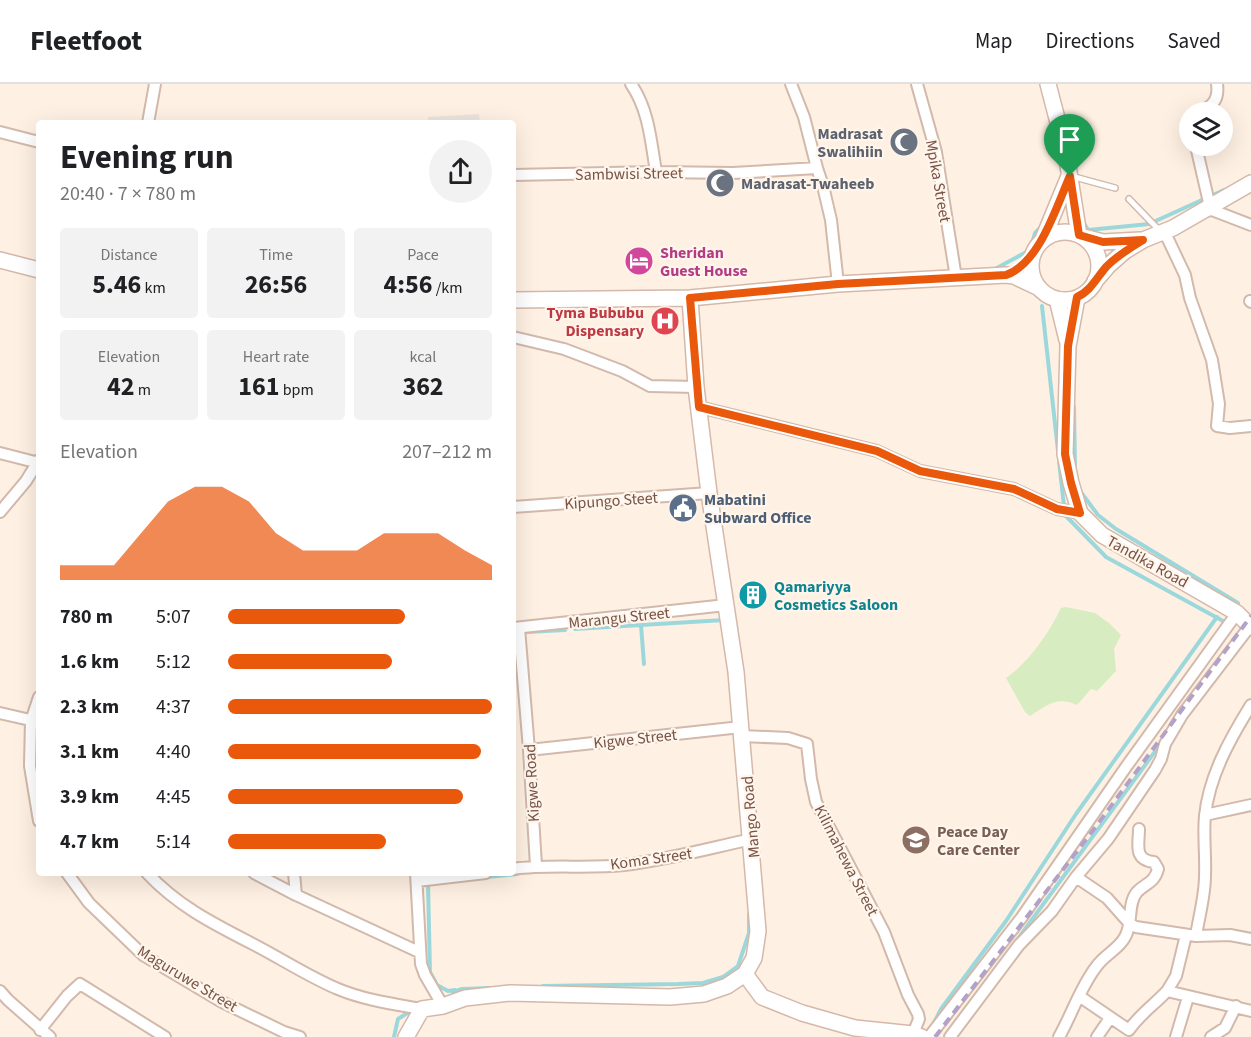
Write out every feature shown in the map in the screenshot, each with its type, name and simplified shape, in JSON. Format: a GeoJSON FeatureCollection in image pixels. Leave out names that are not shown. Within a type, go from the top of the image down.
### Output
{"type":"FeatureCollection","features":[{"type":"Feature","properties":{"kind":"street"},"geometry":{"type":"LineString","coordinates":[[149,120],[155,84]]}},
{"type":"Feature","properties":{"kind":"street"},"geometry":{"type":"LineString","coordinates":[[631,84],[646,117],[656,172]]}},
{"type":"Feature","properties":{"kind":"street"},"geometry":{"type":"LineString","coordinates":[[791,84],[804,117],[831,220],[838,284]]}},
{"type":"Feature","properties":{"kind":"street","name":"Mpika Street"},"geometry":{"type":"LineString","coordinates":[[917,84],[936,152],[956,278]]}},
{"type":"Feature","properties":{"kind":"street"},"geometry":{"type":"LineString","coordinates":[[1048,84],[1061,128],[1080,235],[1092,245],[1097,256],[1098,270],[1095,282]]}},
{"type":"Feature","properties":{"kind":"street"},"geometry":{"type":"LineString","coordinates":[[1214,102],[1218,93],[1217,84]]}},
{"type":"Feature","properties":{"kind":"street"},"geometry":{"type":"LineString","coordinates":[[0,132],[36,141]]}},
{"type":"Feature","properties":{"kind":"street"},"geometry":{"type":"LineString","coordinates":[[1197,156],[1205,209]]}},
{"type":"Feature","properties":{"kind":"street","name":"Sambwisi Street"},"geometry":{"type":"LineString","coordinates":[[516,175],[733,173],[817,168]]}},
{"type":"Feature","properties":{"kind":"street"},"geometry":{"type":"LineString","coordinates":[[1039,288],[1032,277],[1030,263],[1070,176]]}},
{"type":"Feature","properties":{"kind":"street"},"geometry":{"type":"LineString","coordinates":[[516,300],[690,298],[838,284],[1006,275],[1014,276],[1057,299],[1077,297],[1088,291],[1108,266],[1125,250],[1161,233],[1251,183]]}},
{"type":"Feature","properties":{"kind":"street"},"geometry":{"type":"LineString","coordinates":[[1205,209],[1251,225]]}},
{"type":"Feature","properties":{"kind":"street"},"geometry":{"type":"LineString","coordinates":[[1006,275],[1015,272],[1039,244],[1060,231],[1103,242],[1143,240]]}},
{"type":"Feature","properties":{"kind":"street"},"geometry":{"type":"LineString","coordinates":[[1161,233],[1166,235],[1185,275],[1190,298],[1212,360],[1219,404],[1217,426],[1230,428],[1251,426]]}},
{"type":"Feature","properties":{"kind":"street"},"geometry":{"type":"LineString","coordinates":[[0,260],[36,269]]}},
{"type":"Feature","properties":{"kind":"street","name":"Tandika Road"},"geometry":{"type":"LineString","coordinates":[[1077,297],[1068,346],[1065,454],[1080,513],[1102,535],[1237,613],[1251,626]]}},
{"type":"Feature","properties":{"kind":"street","name":"Mango Road"},"geometry":{"type":"LineString","coordinates":[[690,298],[696,387],[709,493],[736,672],[752,839],[758,932],[753,958],[745,974]]}},
{"type":"Feature","properties":{"kind":"street"},"geometry":{"type":"LineString","coordinates":[[1057,299],[1068,346]]}},
{"type":"Feature","properties":{"kind":"street"},"geometry":{"type":"LineString","coordinates":[[516,338],[564,350],[622,371],[650,386],[696,387]]}},
{"type":"Feature","properties":{"kind":"street"},"geometry":{"type":"LineString","coordinates":[[699,407],[877,451],[920,471],[1014,489],[1057,509],[1080,513]]}},
{"type":"Feature","properties":{"kind":"street"},"geometry":{"type":"LineString","coordinates":[[0,453],[36,460]]}},
{"type":"Feature","properties":{"kind":"street"},"geometry":{"type":"LineString","coordinates":[[0,512],[36,466]]}},
{"type":"Feature","properties":{"kind":"street","name":"Kipungo Steet"},"geometry":{"type":"LineString","coordinates":[[516,507],[709,493]]}},
{"type":"Feature","properties":{"kind":"street","name":"Marangu Street"},"geometry":{"type":"LineString","coordinates":[[516,628],[726,605]]}},
{"type":"Feature","properties":{"kind":"street"},"geometry":{"type":"LineString","coordinates":[[929,1037],[1018,923],[1126,767],[1237,613]]}},
{"type":"Feature","properties":{"kind":"street"},"geometry":{"type":"LineString","coordinates":[[950,1037],[1019,945],[1052,911],[1076,877],[1108,839],[1155,770],[1165,744],[1182,715],[1251,626]]}},
{"type":"Feature","properties":{"kind":"street","name":"Kigwe Road"},"geometry":{"type":"LineString","coordinates":[[516,628],[529,750],[536,866]]}},
{"type":"Feature","properties":{"kind":"street"},"geometry":{"type":"LineString","coordinates":[[1079,996],[1129,1030],[1148,1007],[1158,1001],[1167,991],[1176,976],[1191,935],[1205,877],[1205,815],[1219,763],[1251,705]]}},
{"type":"Feature","properties":{"kind":"street"},"geometry":{"type":"LineString","coordinates":[[0,713],[35,722],[30,766],[36,803]]}},
{"type":"Feature","properties":{"kind":"street","name":"Kigwe Street"},"geometry":{"type":"LineString","coordinates":[[529,750],[741,731]]}},
{"type":"Feature","properties":{"kind":"street","name":"Kilimahewa Street"},"geometry":{"type":"LineString","coordinates":[[741,731],[788,738],[807,744],[816,802],[884,932],[908,995],[918,1014],[917,1035]]}},
{"type":"Feature","properties":{"kind":"street"},"geometry":{"type":"LineString","coordinates":[[1205,815],[1251,805]]}},
{"type":"Feature","properties":{"kind":"street"},"geometry":{"type":"LineString","coordinates":[[1059,1037],[1088,978],[1101,960],[1124,939],[1130,924],[1131,908],[1136,893],[1150,883],[1158,869],[1154,862],[1141,857],[1138,846],[1139,829]]}},
{"type":"Feature","properties":{"kind":"street","name":"Koma Street"},"geometry":{"type":"LineString","coordinates":[[516,869],[536,866],[622,865],[752,839]]}},
{"type":"Feature","properties":{"kind":"street","name":"Maguruwe Street"},"geometry":{"type":"LineString","coordinates":[[69,876],[89,903],[143,955],[222,1002],[284,1032],[300,1037]]}},
{"type":"Feature","properties":{"kind":"street"},"geometry":{"type":"LineString","coordinates":[[150,876],[198,916],[299,971],[355,995],[422,1009],[442,1006],[465,998],[510,993],[670,997],[704,994],[727,986],[745,974],[762,997],[802,1013],[855,1028],[917,1035]]}},
{"type":"Feature","properties":{"kind":"street"},"geometry":{"type":"LineString","coordinates":[[260,876],[419,952]]}},
{"type":"Feature","properties":{"kind":"street"},"geometry":{"type":"LineString","coordinates":[[294,876],[296,895]]}},
{"type":"Feature","properties":{"kind":"street"},"geometry":{"type":"LineString","coordinates":[[434,876],[417,877],[419,952],[425,975],[442,1006]]}},
{"type":"Feature","properties":{"kind":"street"},"geometry":{"type":"LineString","coordinates":[[1076,877],[1107,898],[1130,924],[1143,929],[1191,935],[1230,934],[1251,939]]}},
{"type":"Feature","properties":{"kind":"street"},"geometry":{"type":"LineString","coordinates":[[40,1030],[66,996],[80,984],[165,1037]]}},
{"type":"Feature","properties":{"kind":"street"},"geometry":{"type":"LineString","coordinates":[[0,991],[50,1037]]}},
{"type":"Feature","properties":{"kind":"street"},"geometry":{"type":"LineString","coordinates":[[1167,991],[1251,1011]]}},
{"type":"Feature","properties":{"kind":"street"},"geometry":{"type":"LineString","coordinates":[[1178,1036],[1188,997]]}},
{"type":"Feature","properties":{"kind":"street"},"geometry":{"type":"LineString","coordinates":[[1212,1037],[1225,1028],[1236,1006]]}},
{"type":"Feature","properties":{"kind":"street"},"geometry":{"type":"LineString","coordinates":[[406,1037],[422,1009]]}},
{"type":"Feature","properties":{"kind":"street"},"geometry":{"type":"LineString","coordinates":[[1097,1037],[1110,1018]]}},
{"type":"Feature","properties":{"kind":"lane"},"geometry":{"type":"LineString","coordinates":[[1070,176],[1115,188]]}},
{"type":"Feature","properties":{"kind":"lane"},"geometry":{"type":"LineString","coordinates":[[1129,199],[1161,233]]}},
{"type":"Feature","properties":{"kind":"shaded area"},"geometry":{"type":"Polygon","coordinates":[[[479,114],[480,120],[428,120],[428,117],[479,114]]]}},
{"type":"Feature","properties":{"kind":"green space"},"geometry":{"type":"Polygon","coordinates":[[[1061,608],[1095,613],[1121,635],[1114,649],[1116,671],[1097,691],[1091,689],[1077,705],[1063,701],[1052,703],[1030,716],[1025,712],[1006,678],[1030,655],[1051,627],[1061,608]]]}},
{"type":"Feature","properties":{"kind":"waterway"},"geometry":{"type":"LineString","coordinates":[[1082,220],[1088,230],[1149,224],[1224,190]]}},
{"type":"Feature","properties":{"kind":"waterway"},"geometry":{"type":"LineString","coordinates":[[995,269],[1030,250],[1035,233],[1042,226]]}},
{"type":"Feature","properties":{"kind":"waterway"},"geometry":{"type":"LineString","coordinates":[[1042,306],[1058,451]]}},
{"type":"Feature","properties":{"kind":"waterway"},"geometry":{"type":"LineString","coordinates":[[1074,407],[1075,466]]}},
{"type":"Feature","properties":{"kind":"waterway"},"geometry":{"type":"LineString","coordinates":[[1059,461],[1065,515],[1106,557],[1223,621]]}},
{"type":"Feature","properties":{"kind":"waterway"},"geometry":{"type":"LineString","coordinates":[[1080,491],[1098,515],[1116,529],[1238,603]]}},
{"type":"Feature","properties":{"kind":"waterway"},"geometry":{"type":"LineString","coordinates":[[933,1025],[941,1009],[1006,921],[1076,814],[1217,617]]}},
{"type":"Feature","properties":{"kind":"waterway"},"geometry":{"type":"LineString","coordinates":[[575,629],[724,620]]}},
{"type":"Feature","properties":{"kind":"waterway"},"geometry":{"type":"LineString","coordinates":[[641,625],[644,664]]}},
{"type":"Feature","properties":{"kind":"waterway"},"geometry":{"type":"LineString","coordinates":[[527,632],[565,630]]}},
{"type":"Feature","properties":{"kind":"waterway"},"geometry":{"type":"LineString","coordinates":[[1014,944],[1162,742]]}},
{"type":"Feature","properties":{"kind":"waterway"},"geometry":{"type":"LineString","coordinates":[[486,877],[496,876]]}},
{"type":"Feature","properties":{"kind":"waterway"},"geometry":{"type":"LineString","coordinates":[[428,883],[430,972],[437,985],[448,991],[455,990]]}},
{"type":"Feature","properties":{"kind":"waterway"},"geometry":{"type":"LineString","coordinates":[[543,986],[703,983],[723,977],[738,966],[749,933],[749,914]]}},
{"type":"Feature","properties":{"kind":"waterway"},"geometry":{"type":"LineString","coordinates":[[453,992],[462,989],[491,988]]}},
{"type":"Feature","properties":{"kind":"waterway"},"geometry":{"type":"LineString","coordinates":[[394,1037],[398,1019],[409,1012]]}},
{"type":"Feature","properties":{"kind":"railway"},"geometry":{"type":"LineString","coordinates":[[935,1037],[1094,829],[1251,616]]}},
{"type":"Feature","properties":{"kind":"place","name":"Madrasat Swalihiin"},"geometry":{"type":"Point","coordinates":[904,142]}},
{"type":"Feature","properties":{"kind":"place","name":"Madrasat-Twaheeb"},"geometry":{"type":"Point","coordinates":[720,183]}},
{"type":"Feature","properties":{"kind":"place","name":"Sheridan Guest House"},"geometry":{"type":"Point","coordinates":[639,261]}},
{"type":"Feature","properties":{"kind":"place","name":"Tyma Bububu Dispensary"},"geometry":{"type":"Point","coordinates":[665,321]}},
{"type":"Feature","properties":{"kind":"place","name":"Mabatini Subward Office"},"geometry":{"type":"Point","coordinates":[683,508]}},
{"type":"Feature","properties":{"kind":"place","name":"Qamariyya Cosmetics Saloon"},"geometry":{"type":"Point","coordinates":[753,595]}},
{"type":"Feature","properties":{"kind":"place","name":"Peace Day Care Center"},"geometry":{"type":"Point","coordinates":[916,840]}},
{"type":"Feature","properties":{"kind":"route"},"geometry":{"type":"LineString","coordinates":[[1070,176],[1079,235],[1103,242],[1143,240],[1125,250],[1108,266],[1088,291],[1077,297],[1068,346],[1065,454],[1080,513],[1057,509],[1014,489],[920,471],[877,451],[699,407],[690,298],[838,284],[1006,275],[1015,272],[1023,265],[1043,239],[1070,176]]}}]}
